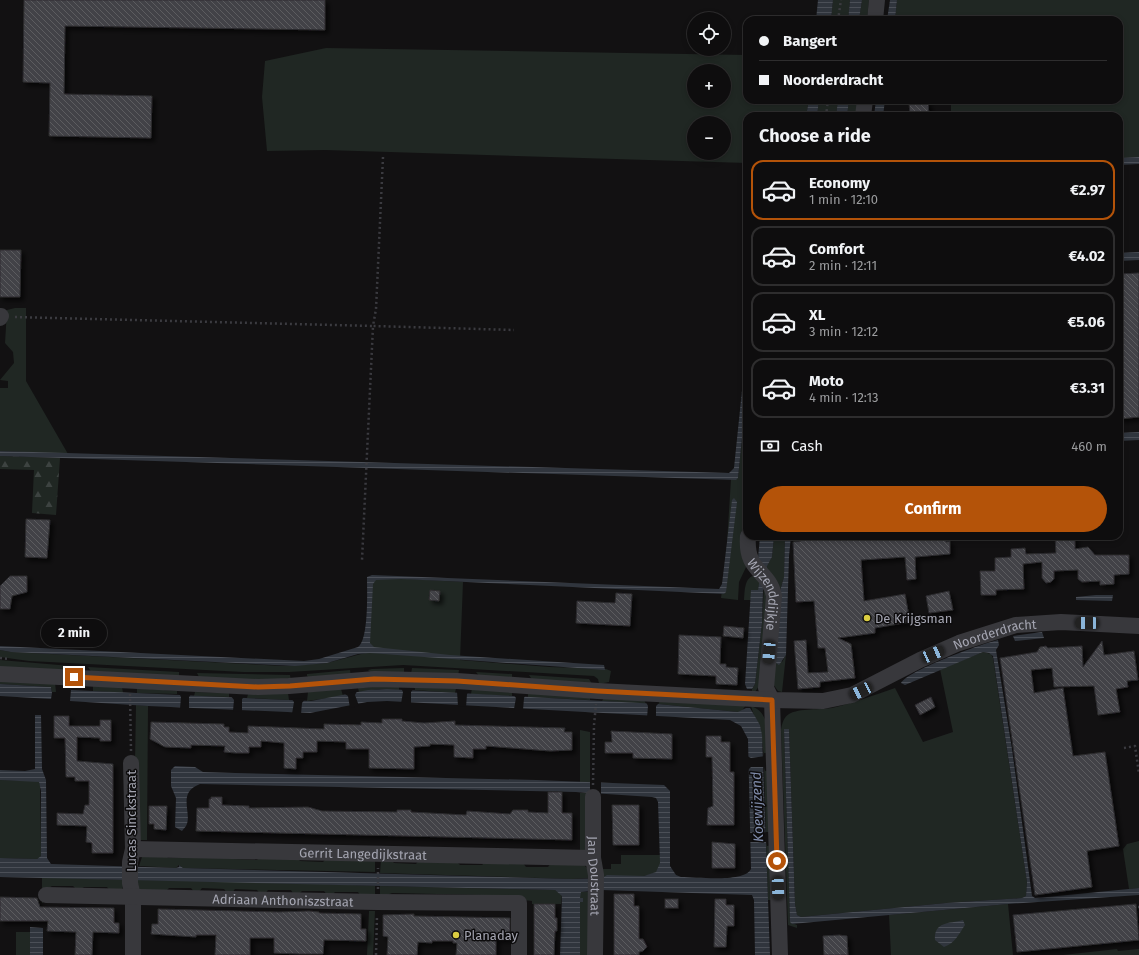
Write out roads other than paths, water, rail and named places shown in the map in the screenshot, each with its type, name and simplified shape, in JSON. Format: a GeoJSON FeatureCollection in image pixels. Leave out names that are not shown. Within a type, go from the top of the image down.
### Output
{"type":"FeatureCollection","features":[{"type":"Feature","properties":{"kind":"street"},"geometry":{"type":"LineString","coordinates":[[875,16],[877,0]]}},
{"type":"Feature","properties":{"kind":"street","name":"Wijzenddijkje"},"geometry":{"type":"LineString","coordinates":[[748,540],[748,554],[757,569],[770,584],[774,599],[766,688],[772,700],[780,955]]}},
{"type":"Feature","properties":{"kind":"street","name":"Noorderdracht"},"geometry":{"type":"LineString","coordinates":[[0,674],[258,687],[290,686],[374,679],[457,681],[597,694],[823,701],[844,698],[959,642],[1016,625],[1061,622],[1139,626]]}},
{"type":"Feature","properties":{"kind":"street","name":"Lucas Sinckstraat"},"geometry":{"type":"LineString","coordinates":[[131,764],[133,955]]}},
{"type":"Feature","properties":{"kind":"street","name":"Jan Doustraat"},"geometry":{"type":"LineString","coordinates":[[593,797],[592,858],[596,875],[595,955]]}},
{"type":"Feature","properties":{"kind":"street","name":"Gerrit Langedijkstraat"},"geometry":{"type":"LineString","coordinates":[[132,855],[592,858]]}},
{"type":"Feature","properties":{"kind":"street","name":"Adriaan Anthoniszstraat"},"geometry":{"type":"LineString","coordinates":[[46,895],[132,890],[377,897],[519,903],[519,955]]}},
{"type":"Feature","properties":{"kind":"water"},"geometry":{"type":"Polygon","coordinates":[[[818,0],[833,0],[831,16],[816,16],[818,0]]]}},
{"type":"Feature","properties":{"kind":"water"},"geometry":{"type":"Polygon","coordinates":[[[850,0],[862,0],[860,16],[848,16],[850,0]]]}},
{"type":"Feature","properties":{"kind":"water"},"geometry":{"type":"Polygon","coordinates":[[[890,0],[897,0],[895,16],[888,16],[890,0]]]}},
{"type":"Feature","properties":{"kind":"water"},"geometry":{"type":"Polygon","coordinates":[[[808,104],[818,104],[818,112],[807,112],[808,104]]]}},
{"type":"Feature","properties":{"kind":"water"},"geometry":{"type":"Polygon","coordinates":[[[838,104],[848,104],[848,112],[836,112],[838,104]]]}},
{"type":"Feature","properties":{"kind":"water"},"geometry":{"type":"Polygon","coordinates":[[[876,104],[884,104],[884,112],[874,112],[876,104]]]}},
{"type":"Feature","properties":{"kind":"water"},"geometry":{"type":"Polygon","coordinates":[[[1139,157],[1139,164],[1123,165],[1123,158],[1139,157]]]}},
{"type":"Feature","properties":{"kind":"water"},"geometry":{"type":"Polygon","coordinates":[[[1139,252],[1139,260],[1123,261],[1123,253],[1139,252]]]}},
{"type":"Feature","properties":{"kind":"water"},"geometry":{"type":"Polygon","coordinates":[[[743,381],[743,429],[738,478],[736,480],[0,456],[0,451],[729,473],[734,468],[743,381]]]}},
{"type":"Feature","properties":{"kind":"water"},"geometry":{"type":"Polygon","coordinates":[[[1139,432],[1139,440],[1123,441],[1123,433],[1139,432]]]}},
{"type":"Feature","properties":{"kind":"water"},"geometry":{"type":"Polygon","coordinates":[[[734,498],[737,502],[726,592],[724,594],[401,579],[376,580],[373,584],[370,643],[374,647],[450,655],[604,665],[605,670],[370,653],[358,654],[327,663],[295,666],[11,652],[0,650],[0,646],[304,661],[319,659],[358,647],[362,643],[367,614],[367,577],[372,575],[719,589],[722,584],[732,500],[734,498]]]}},
{"type":"Feature","properties":{"kind":"water"},"geometry":{"type":"Polygon","coordinates":[[[760,540],[774,540],[772,557],[767,566],[763,590],[762,623],[755,684],[752,689],[747,689],[745,684],[751,590],[758,590],[762,565],[758,558],[760,540]]]}},
{"type":"Feature","properties":{"kind":"water"},"geometry":{"type":"Polygon","coordinates":[[[785,540],[791,540],[786,655],[779,665],[776,663],[780,591],[784,577],[785,540]]]}},
{"type":"Feature","properties":{"kind":"water"},"geometry":{"type":"Polygon","coordinates":[[[1113,595],[1112,601],[1076,600],[1076,597],[1113,595]]]}},
{"type":"Feature","properties":{"kind":"water"},"geometry":{"type":"Polygon","coordinates":[[[1042,632],[1044,638],[1015,641],[1013,636],[1042,632]]]}},
{"type":"Feature","properties":{"kind":"water"},"geometry":{"type":"Polygon","coordinates":[[[998,640],[999,645],[996,650],[1012,749],[1032,896],[1035,898],[1139,888],[1139,895],[1008,904],[792,924],[790,922],[784,729],[789,729],[795,904],[797,915],[801,917],[946,903],[1022,898],[1026,896],[1027,882],[993,656],[989,653],[983,652],[905,685],[901,683],[917,671],[962,652],[998,640]]]}},
{"type":"Feature","properties":{"kind":"water"},"geometry":{"type":"Polygon","coordinates":[[[0,684],[51,687],[51,699],[0,696],[0,684]]]}},
{"type":"Feature","properties":{"kind":"water","name":"Koewijzend"},"geometry":{"type":"Polygon","coordinates":[[[387,689],[658,704],[738,712],[746,708],[750,708],[760,725],[762,735],[770,955],[755,955],[754,900],[752,895],[602,890],[581,892],[580,898],[583,898],[583,902],[580,902],[580,955],[560,955],[562,896],[555,890],[0,877],[0,858],[37,859],[41,856],[41,791],[39,782],[0,780],[0,770],[25,771],[35,769],[35,715],[41,715],[42,769],[46,780],[47,858],[51,864],[176,868],[179,867],[179,865],[183,868],[572,879],[602,878],[607,875],[644,876],[656,872],[660,863],[658,802],[656,798],[652,797],[576,792],[200,784],[193,788],[187,798],[188,821],[182,831],[175,827],[176,798],[171,786],[171,770],[175,766],[195,767],[203,772],[536,780],[664,785],[670,791],[670,866],[676,875],[681,877],[730,878],[747,873],[751,869],[748,739],[741,726],[730,720],[387,701],[367,702],[310,713],[70,701],[71,690],[311,701],[368,690],[387,689]]]}},
{"type":"Feature","properties":{"kind":"water"},"geometry":{"type":"Polygon","coordinates":[[[963,920],[965,925],[951,943],[944,947],[935,940],[935,934],[940,926],[963,920]]]}},
{"type":"Feature","properties":{"kind":"water"},"geometry":{"type":"Polygon","coordinates":[[[30,927],[43,928],[43,955],[30,955],[30,927]]]}},
{"type":"Feature","properties":{"kind":"place","name":"De Krijgsman"},"geometry":{"type":"Point","coordinates":[867,618]}},
{"type":"Feature","properties":{"kind":"place","name":"Planaday"},"geometry":{"type":"Point","coordinates":[456,935]}}]}
